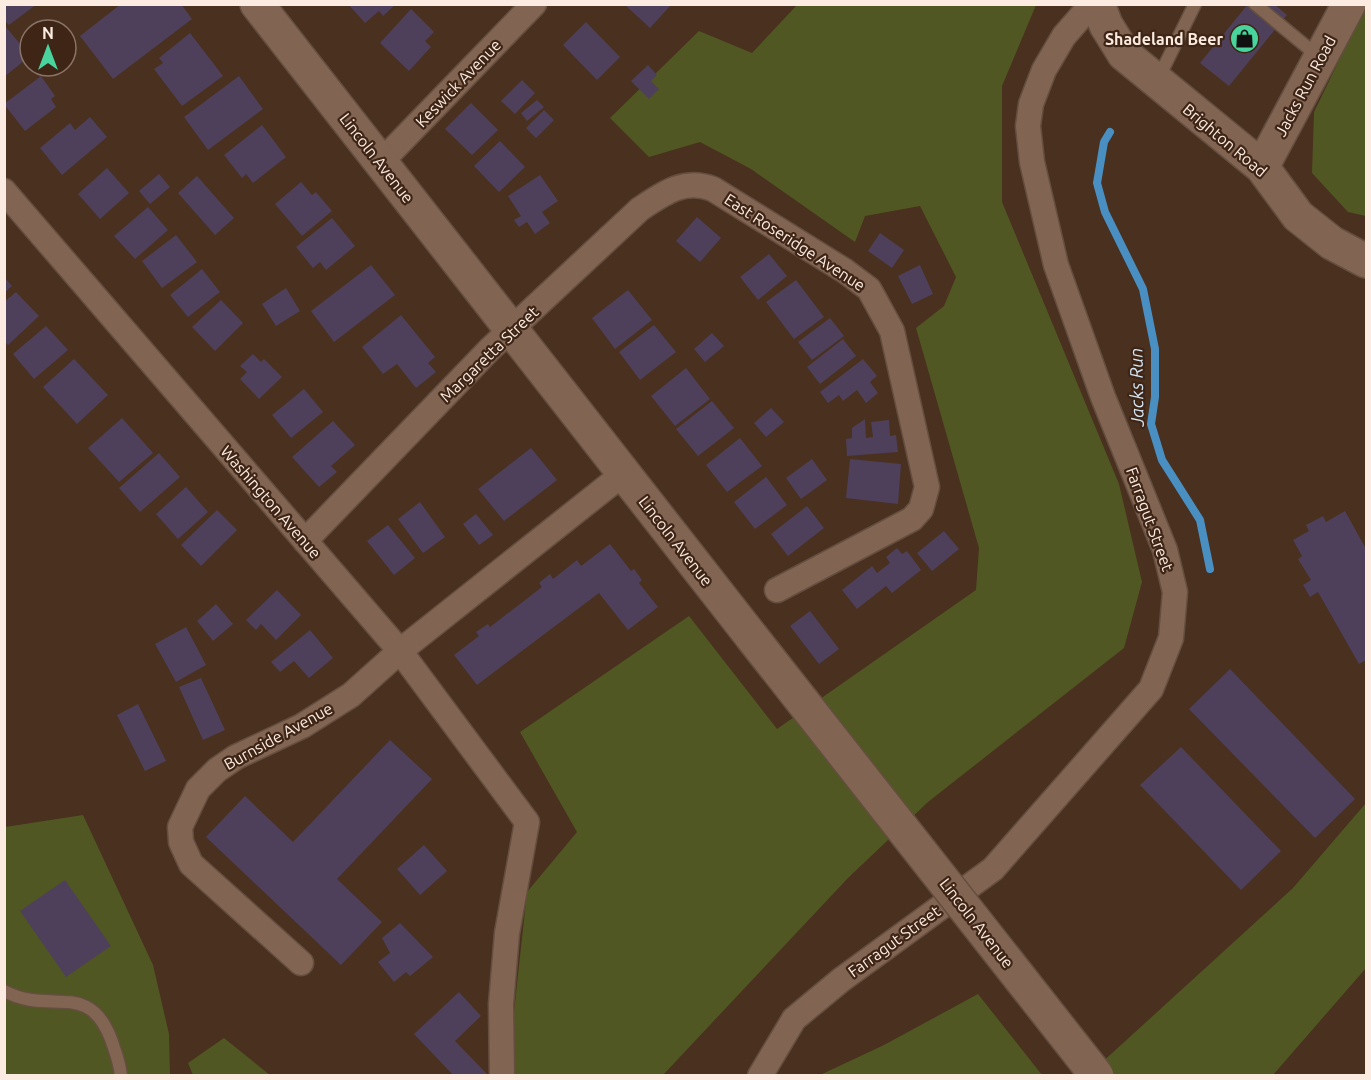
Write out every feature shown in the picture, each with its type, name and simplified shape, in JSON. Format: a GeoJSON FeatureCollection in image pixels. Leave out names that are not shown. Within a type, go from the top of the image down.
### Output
{"type":"FeatureCollection","features":[{"type":"Feature","properties":{"kind":"street","name":"Lincoln Avenue"},"geometry":{"type":"LineString","coordinates":[[257,4],[510,331],[1097,1076]]}},
{"type":"Feature","properties":{"kind":"street","name":"Keswick Avenue"},"geometry":{"type":"LineString","coordinates":[[381,162],[534,4]]}},
{"type":"Feature","properties":{"kind":"street","name":"Farragut Street"},"geometry":{"type":"LineString","coordinates":[[760,1076],[794,1019],[841,980],[993,869],[1150,689],[1172,638],[1175,592],[1165,550],[1103,397],[1056,266],[1032,162],[1028,126],[1031,104],[1044,70],[1065,36],[1092,4]]}},
{"type":"Feature","properties":{"kind":"street","name":"Brighton Road"},"geometry":{"type":"LineString","coordinates":[[1098,4],[1106,25],[1124,54],[1262,167],[1298,216],[1332,243],[1366,261]]}},
{"type":"Feature","properties":{"kind":"street","name":"Jacks Run Road"},"geometry":{"type":"LineString","coordinates":[[1262,167],[1349,4]]}},
{"type":"Feature","properties":{"kind":"street","name":"Margaretta Street"},"geometry":{"type":"LineString","coordinates":[[304,540],[510,331],[640,209],[665,192],[686,184]]}},
{"type":"Feature","properties":{"kind":"street","name":"East Roseridge Avenue"},"geometry":{"type":"LineString","coordinates":[[686,184],[700,184],[713,189],[845,271],[869,289],[892,331],[921,457],[927,487],[926,498],[921,509],[912,519],[777,590]]}},
{"type":"Feature","properties":{"kind":"street","name":"Washington Avenue"},"geometry":{"type":"LineString","coordinates":[[4,191],[400,651],[527,822],[507,933],[501,1004],[502,1076]]}},
{"type":"Feature","properties":{"kind":"street","name":"Burnside Avenue"},"geometry":{"type":"LineString","coordinates":[[300,963],[191,864],[181,842],[180,827],[198,789],[236,757],[302,726],[351,695],[400,651],[623,474]]}},
{"type":"Feature","properties":{"kind":"lane"},"geometry":{"type":"LineString","coordinates":[[1156,82],[1195,4]]}},
{"type":"Feature","properties":{"kind":"lane"},"geometry":{"type":"LineString","coordinates":[[1255,4],[1320,58]]}},
{"type":"Feature","properties":{"kind":"lane"},"geometry":{"type":"LineString","coordinates":[[4,991],[39,1002],[72,1003],[91,1007],[104,1021],[121,1076]]}},
{"type":"Feature","properties":{"kind":"green space"},"geometry":{"type":"Polygon","coordinates":[[[797,5],[1036,5],[1002,86],[1002,202],[1119,484],[1142,582],[1124,648],[928,802],[848,878],[663,1075],[507,1076],[527,892],[577,832],[520,732],[689,616],[777,729],[976,590],[979,548],[916,328],[944,306],[956,277],[920,206],[865,216],[855,242],[751,169],[700,142],[649,157],[610,118],[699,31],[752,53],[797,5]]]}},
{"type":"Feature","properties":{"kind":"green space"},"geometry":{"type":"Polygon","coordinates":[[[1366,5],[1366,216],[1348,212],[1312,173],[1314,112],[1366,5]]]}},
{"type":"Feature","properties":{"kind":"green space"},"geometry":{"type":"Polygon","coordinates":[[[1366,803],[1366,968],[1273,1075],[1087,1076],[1293,888],[1366,803]]]}},
{"type":"Feature","properties":{"kind":"green space"},"geometry":{"type":"Polygon","coordinates":[[[83,815],[153,965],[169,1034],[170,1075],[5,1076],[5,827],[83,815]]]}},
{"type":"Feature","properties":{"kind":"green space"},"geometry":{"type":"Polygon","coordinates":[[[978,994],[1042,1075],[820,1075],[884,1045],[978,994]]]}},
{"type":"Feature","properties":{"kind":"green space"},"geometry":{"type":"Polygon","coordinates":[[[224,1038],[270,1075],[193,1075],[188,1063],[224,1038]]]}},
{"type":"Feature","properties":{"kind":"building"},"geometry":{"type":"Polygon","coordinates":[[[4,4],[37,4],[9,25],[4,20],[4,4]]]}},
{"type":"Feature","properties":{"kind":"building"},"geometry":{"type":"Polygon","coordinates":[[[121,4],[181,4],[192,19],[113,79],[80,36],[121,4]]]}},
{"type":"Feature","properties":{"kind":"building"},"geometry":{"type":"Polygon","coordinates":[[[348,4],[396,4],[383,16],[379,11],[365,23],[348,4]]]}},
{"type":"Feature","properties":{"kind":"building"},"geometry":{"type":"Polygon","coordinates":[[[624,4],[672,4],[650,28],[624,4]]]}},
{"type":"Feature","properties":{"kind":"building","name":"Shadeland Beer"},"geometry":{"type":"Polygon","coordinates":[[[1248,4],[1274,4],[1287,15],[1229,86],[1200,63],[1248,4]]]}},
{"type":"Feature","properties":{"kind":"building"},"geometry":{"type":"Polygon","coordinates":[[[411,9],[434,32],[425,41],[431,47],[409,71],[380,43],[411,9]]]}},
{"type":"Feature","properties":{"kind":"building"},"geometry":{"type":"Polygon","coordinates":[[[586,22],[620,57],[597,80],[563,45],[586,22]]]}},
{"type":"Feature","properties":{"kind":"building"},"geometry":{"type":"Polygon","coordinates":[[[6,27],[18,42],[18,66],[4,77],[4,28],[6,27]]]}},
{"type":"Feature","properties":{"kind":"building"},"geometry":{"type":"Polygon","coordinates":[[[190,33],[223,76],[182,106],[154,69],[163,63],[159,58],[190,33]]]}},
{"type":"Feature","properties":{"kind":"building"},"geometry":{"type":"Polygon","coordinates":[[[648,65],[657,75],[651,81],[659,89],[649,99],[631,81],[648,65]]]}},
{"type":"Feature","properties":{"kind":"building"},"geometry":{"type":"Polygon","coordinates":[[[239,76],[263,109],[208,150],[184,117],[239,76]]]}},
{"type":"Feature","properties":{"kind":"building"},"geometry":{"type":"Polygon","coordinates":[[[38,78],[42,78],[55,96],[51,99],[56,107],[25,131],[4,104],[38,78]]]}},
{"type":"Feature","properties":{"kind":"building"},"geometry":{"type":"Polygon","coordinates":[[[522,80],[535,93],[515,114],[501,101],[522,80]]]}},
{"type":"Feature","properties":{"kind":"building"},"geometry":{"type":"Polygon","coordinates":[[[537,100],[544,107],[527,121],[521,113],[537,100]]]}},
{"type":"Feature","properties":{"kind":"building"},"geometry":{"type":"Polygon","coordinates":[[[471,103],[498,130],[472,155],[445,129],[471,103]]]}},
{"type":"Feature","properties":{"kind":"building"},"geometry":{"type":"Polygon","coordinates":[[[544,110],[554,120],[536,138],[526,128],[544,110]]]}},
{"type":"Feature","properties":{"kind":"building"},"geometry":{"type":"Polygon","coordinates":[[[90,117],[107,137],[62,175],[40,148],[70,123],[75,130],[90,117]]]}},
{"type":"Feature","properties":{"kind":"building"},"geometry":{"type":"Polygon","coordinates":[[[262,125],[286,157],[253,183],[246,174],[242,178],[224,155],[262,125]]]}},
{"type":"Feature","properties":{"kind":"building"},"geometry":{"type":"Polygon","coordinates":[[[500,141],[525,167],[499,192],[474,166],[500,141]]]}},
{"type":"Feature","properties":{"kind":"building"},"geometry":{"type":"Polygon","coordinates":[[[107,168],[129,193],[100,219],[78,194],[107,168]]]}},
{"type":"Feature","properties":{"kind":"building"},"geometry":{"type":"Polygon","coordinates":[[[159,174],[170,187],[150,204],[139,191],[159,174]]]}},
{"type":"Feature","properties":{"kind":"building"},"geometry":{"type":"Polygon","coordinates":[[[540,175],[558,201],[542,212],[550,223],[535,234],[527,222],[519,227],[514,220],[521,216],[508,196],[540,175]]]}},
{"type":"Feature","properties":{"kind":"building"},"geometry":{"type":"Polygon","coordinates":[[[197,176],[234,218],[215,235],[178,193],[197,176]]]}},
{"type":"Feature","properties":{"kind":"building"},"geometry":{"type":"Polygon","coordinates":[[[301,182],[312,195],[316,192],[332,211],[302,236],[275,204],[301,182]]]}},
{"type":"Feature","properties":{"kind":"building"},"geometry":{"type":"Polygon","coordinates":[[[148,207],[168,230],[135,259],[114,236],[148,207]]]}},
{"type":"Feature","properties":{"kind":"building"},"geometry":{"type":"Polygon","coordinates":[[[697,217],[721,238],[700,262],[676,241],[697,217]]]}},
{"type":"Feature","properties":{"kind":"building"},"geometry":{"type":"Polygon","coordinates":[[[332,218],[355,246],[326,270],[320,262],[313,268],[296,247],[332,218]]]}},
{"type":"Feature","properties":{"kind":"building"},"geometry":{"type":"Polygon","coordinates":[[[880,233],[904,250],[892,268],[868,251],[880,233]]]}},
{"type":"Feature","properties":{"kind":"building"},"geometry":{"type":"Polygon","coordinates":[[[176,235],[197,262],[162,288],[142,261],[176,235]]]}},
{"type":"Feature","properties":{"kind":"building"},"geometry":{"type":"Polygon","coordinates":[[[769,254],[787,276],[758,300],[740,277],[769,254]]]}},
{"type":"Feature","properties":{"kind":"building"},"geometry":{"type":"Polygon","coordinates":[[[371,265],[395,295],[334,342],[311,311],[371,265]]]}},
{"type":"Feature","properties":{"kind":"building"},"geometry":{"type":"Polygon","coordinates":[[[920,265],[933,294],[912,304],[898,276],[920,265]]]}},
{"type":"Feature","properties":{"kind":"building"},"geometry":{"type":"Polygon","coordinates":[[[202,269],[220,292],[188,317],[170,295],[202,269]]]}},
{"type":"Feature","properties":{"kind":"building"},"geometry":{"type":"Polygon","coordinates":[[[4,277],[12,286],[4,293],[4,277]]]}},
{"type":"Feature","properties":{"kind":"building"},"geometry":{"type":"Polygon","coordinates":[[[796,280],[824,317],[794,339],[766,302],[796,280]]]}},
{"type":"Feature","properties":{"kind":"building"},"geometry":{"type":"Polygon","coordinates":[[[286,288],[300,311],[276,326],[262,304],[286,288]]]}},
{"type":"Feature","properties":{"kind":"building"},"geometry":{"type":"Polygon","coordinates":[[[628,290],[652,320],[615,349],[592,318],[628,290]]]}},
{"type":"Feature","properties":{"kind":"building"},"geometry":{"type":"Polygon","coordinates":[[[16,292],[39,316],[8,345],[4,341],[4,302],[16,292]]]}},
{"type":"Feature","properties":{"kind":"building"},"geometry":{"type":"Polygon","coordinates":[[[221,300],[243,323],[215,351],[192,327],[221,300]]]}},
{"type":"Feature","properties":{"kind":"building"},"geometry":{"type":"Polygon","coordinates":[[[401,315],[435,357],[428,363],[436,372],[416,388],[397,364],[383,374],[362,347],[401,315]]]}},
{"type":"Feature","properties":{"kind":"building"},"geometry":{"type":"Polygon","coordinates":[[[830,318],[844,336],[812,360],[798,342],[830,318]]]}},
{"type":"Feature","properties":{"kind":"building"},"geometry":{"type":"Polygon","coordinates":[[[654,325],[676,352],[640,380],[619,352],[654,325]]]}},
{"type":"Feature","properties":{"kind":"building"},"geometry":{"type":"Polygon","coordinates":[[[46,326],[68,350],[34,379],[13,354],[46,326]]]}},
{"type":"Feature","properties":{"kind":"building"},"geometry":{"type":"Polygon","coordinates":[[[712,333],[724,346],[705,362],[694,349],[712,333]]]}},
{"type":"Feature","properties":{"kind":"building"},"geometry":{"type":"Polygon","coordinates":[[[843,339],[856,356],[820,384],[807,367],[843,339]]]}},
{"type":"Feature","properties":{"kind":"building"},"geometry":{"type":"Polygon","coordinates":[[[253,354],[261,362],[264,359],[282,377],[259,399],[240,379],[247,372],[240,366],[253,354]]]}},
{"type":"Feature","properties":{"kind":"building"},"geometry":{"type":"Polygon","coordinates":[[[74,359],[108,395],[77,424],[43,387],[74,359]]]}},
{"type":"Feature","properties":{"kind":"building"},"geometry":{"type":"Polygon","coordinates":[[[863,359],[877,376],[870,382],[878,393],[866,403],[857,390],[843,401],[839,395],[828,403],[820,392],[863,359]]]}},
{"type":"Feature","properties":{"kind":"building"},"geometry":{"type":"Polygon","coordinates":[[[686,368],[710,399],[675,426],[651,396],[686,368]]]}},
{"type":"Feature","properties":{"kind":"building"},"geometry":{"type":"Polygon","coordinates":[[[304,389],[323,412],[291,438],[272,415],[304,389]]]}},
{"type":"Feature","properties":{"kind":"building"},"geometry":{"type":"Polygon","coordinates":[[[712,401],[734,428],[698,456],[676,429],[712,401]]]}},
{"type":"Feature","properties":{"kind":"building"},"geometry":{"type":"Polygon","coordinates":[[[771,408],[784,422],[766,437],[754,423],[771,408]]]}},
{"type":"Feature","properties":{"kind":"building"},"geometry":{"type":"Polygon","coordinates":[[[122,418],[153,453],[119,482],[88,448],[122,418]]]}},
{"type":"Feature","properties":{"kind":"building"},"geometry":{"type":"Polygon","coordinates":[[[865,419],[866,438],[873,437],[871,422],[889,420],[890,436],[896,435],[898,452],[847,456],[846,439],[852,438],[852,428],[865,419]]]}},
{"type":"Feature","properties":{"kind":"building"},"geometry":{"type":"Polygon","coordinates":[[[333,421],[355,445],[331,466],[337,472],[319,487],[292,457],[333,421]]]}},
{"type":"Feature","properties":{"kind":"building"},"geometry":{"type":"Polygon","coordinates":[[[740,438],[762,466],[727,492],[706,465],[740,438]]]}},
{"type":"Feature","properties":{"kind":"building"},"geometry":{"type":"Polygon","coordinates":[[[531,448],[557,480],[504,521],[478,489],[531,448]]]}},
{"type":"Feature","properties":{"kind":"building"},"geometry":{"type":"Polygon","coordinates":[[[159,453],[180,477],[140,512],[119,488],[159,453]]]}},
{"type":"Feature","properties":{"kind":"building"},"geometry":{"type":"Polygon","coordinates":[[[812,459],[827,480],[801,499],[786,478],[812,459]]]}},
{"type":"Feature","properties":{"kind":"building"},"geometry":{"type":"Polygon","coordinates":[[[850,459],[901,464],[898,504],[846,498],[850,459]]]}},
{"type":"Feature","properties":{"kind":"building"},"geometry":{"type":"Polygon","coordinates":[[[766,477],[787,505],[755,529],[734,502],[766,477]]]}},
{"type":"Feature","properties":{"kind":"building"},"geometry":{"type":"Polygon","coordinates":[[[186,487],[208,512],[178,539],[156,514],[186,487]]]}},
{"type":"Feature","properties":{"kind":"building"},"geometry":{"type":"Polygon","coordinates":[[[420,502],[445,537],[423,553],[398,519],[420,502]]]}},
{"type":"Feature","properties":{"kind":"building"},"geometry":{"type":"Polygon","coordinates":[[[807,506],[824,528],[788,556],[771,534],[807,506]]]}},
{"type":"Feature","properties":{"kind":"building"},"geometry":{"type":"Polygon","coordinates":[[[217,510],[237,530],[201,566],[181,545],[217,510]]]}},
{"type":"Feature","properties":{"kind":"building"},"geometry":{"type":"Polygon","coordinates":[[[1345,511],[1366,549],[1366,660],[1359,664],[1318,592],[1310,597],[1303,585],[1311,580],[1298,559],[1302,556],[1293,540],[1309,531],[1306,525],[1323,516],[1326,522],[1345,511]]]}},
{"type":"Feature","properties":{"kind":"building"},"geometry":{"type":"Polygon","coordinates":[[[476,514],[493,535],[479,545],[463,524],[476,514]]]}},
{"type":"Feature","properties":{"kind":"building"},"geometry":{"type":"Polygon","coordinates":[[[388,525],[415,558],[394,575],[367,541],[388,525]]]}},
{"type":"Feature","properties":{"kind":"building"},"geometry":{"type":"Polygon","coordinates":[[[944,531],[959,549],[932,571],[917,553],[944,531]]]}},
{"type":"Feature","properties":{"kind":"building"},"geometry":{"type":"Polygon","coordinates":[[[610,544],[631,571],[634,569],[642,580],[639,583],[658,607],[628,630],[599,593],[477,685],[454,655],[479,636],[476,632],[488,624],[490,627],[542,587],[539,583],[550,574],[553,579],[577,560],[581,566],[610,544]]]}},
{"type":"Feature","properties":{"kind":"building"},"geometry":{"type":"Polygon","coordinates":[[[897,548],[902,554],[907,551],[921,570],[892,593],[886,586],[857,609],[842,590],[872,566],[877,573],[890,563],[886,557],[897,548]]]}},
{"type":"Feature","properties":{"kind":"building"},"geometry":{"type":"Polygon","coordinates":[[[277,590],[301,615],[276,640],[261,624],[256,630],[246,620],[277,590]]]}},
{"type":"Feature","properties":{"kind":"building"},"geometry":{"type":"Polygon","coordinates":[[[216,604],[233,624],[213,641],[197,621],[216,604]]]}},
{"type":"Feature","properties":{"kind":"building"},"geometry":{"type":"Polygon","coordinates":[[[810,611],[839,649],[819,664],[790,626],[810,611]]]}},
{"type":"Feature","properties":{"kind":"building"},"geometry":{"type":"Polygon","coordinates":[[[186,627],[206,665],[176,682],[155,644],[186,627]]]}},
{"type":"Feature","properties":{"kind":"building"},"geometry":{"type":"Polygon","coordinates":[[[310,630],[333,658],[309,678],[294,661],[280,672],[271,662],[310,630]]]}},
{"type":"Feature","properties":{"kind":"building"},"geometry":{"type":"Polygon","coordinates":[[[1230,669],[1355,799],[1315,838],[1189,709],[1230,669]]]}},
{"type":"Feature","properties":{"kind":"building"},"geometry":{"type":"Polygon","coordinates":[[[201,678],[225,730],[203,740],[179,687],[201,678]]]}},
{"type":"Feature","properties":{"kind":"building"},"geometry":{"type":"Polygon","coordinates":[[[138,704],[166,761],[145,771],[117,715],[138,704]]]}},
{"type":"Feature","properties":{"kind":"building"},"geometry":{"type":"Polygon","coordinates":[[[390,740],[432,779],[337,879],[382,922],[341,965],[206,837],[245,796],[293,842],[390,740]]]}},
{"type":"Feature","properties":{"kind":"building"},"geometry":{"type":"Polygon","coordinates":[[[1181,747],[1281,851],[1241,890],[1140,785],[1181,747]]]}},
{"type":"Feature","properties":{"kind":"building"},"geometry":{"type":"Polygon","coordinates":[[[424,845],[447,871],[420,895],[397,869],[424,845]]]}},
{"type":"Feature","properties":{"kind":"building"},"geometry":{"type":"Polygon","coordinates":[[[65,880],[111,946],[66,977],[20,911],[65,880]]]}},
{"type":"Feature","properties":{"kind":"building"},"geometry":{"type":"Polygon","coordinates":[[[400,923],[433,957],[410,976],[406,972],[394,982],[378,962],[390,953],[382,938],[400,923]]]}},
{"type":"Feature","properties":{"kind":"building"},"geometry":{"type":"Polygon","coordinates":[[[459,992],[481,1016],[455,1041],[489,1076],[454,1076],[414,1034],[459,992]]]}},
{"type":"Feature","properties":{"kind":"waterway","name":"Jacks Run"},"geometry":{"type":"LineString","coordinates":[[1110,132],[1104,142],[1097,183],[1105,212],[1143,289],[1155,349],[1155,397],[1151,424],[1162,460],[1200,520],[1210,569]]}},
{"type":"Feature","properties":{"kind":"place","name":"Shadeland Beer"},"geometry":{"type":"Point","coordinates":[1244,39]}}]}
